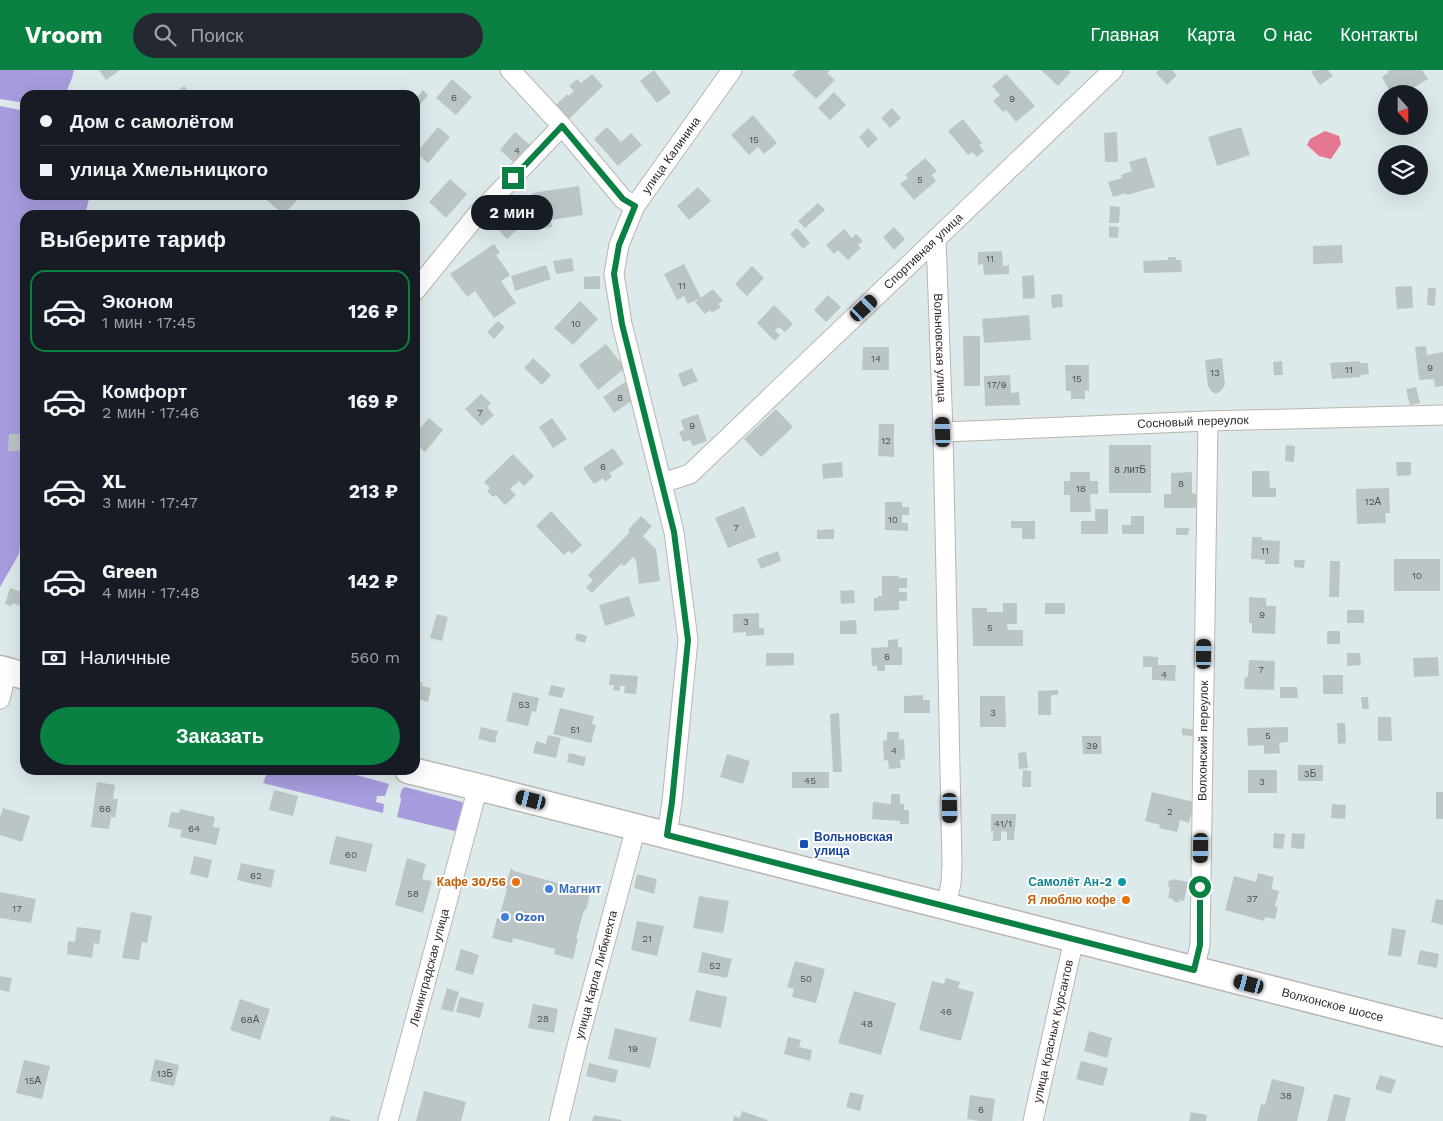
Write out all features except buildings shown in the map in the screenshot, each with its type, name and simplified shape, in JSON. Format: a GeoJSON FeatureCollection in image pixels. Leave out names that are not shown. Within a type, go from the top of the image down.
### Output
{"type":"FeatureCollection","features":[{"type":"Feature","properties":{"kind":"main road","name":"Волхонское шоссе"},"geometry":{"type":"LineString","coordinates":[[420,773],[1443,1033]]}},
{"type":"Feature","properties":{"kind":"street"},"geometry":{"type":"LineString","coordinates":[[510,70],[562,126],[623,199],[635,206]]}},
{"type":"Feature","properties":{"kind":"street","name":"улица Калинина"},"geometry":{"type":"LineString","coordinates":[[667,835],[688,640],[674,532],[622,324],[614,274],[619,245],[635,206],[732,70]]}},
{"type":"Feature","properties":{"kind":"street","name":"Спортивная улица"},"geometry":{"type":"LineString","coordinates":[[662,483],[690,474],[1113,70]]}},
{"type":"Feature","properties":{"kind":"street"},"geometry":{"type":"LineString","coordinates":[[420,284],[476,216],[562,126]]}},
{"type":"Feature","properties":{"kind":"street","name":"Вольновская улица"},"geometry":{"type":"LineString","coordinates":[[936,239],[943,432],[952,864],[951,883],[946,906]]}},
{"type":"Feature","properties":{"kind":"street","name":"Сосновый переулок"},"geometry":{"type":"LineString","coordinates":[[943,432],[1443,415]]}},
{"type":"Feature","properties":{"kind":"street","name":"Волхонский переулок"},"geometry":{"type":"LineString","coordinates":[[1194,970],[1200,945],[1208,422]]}},
{"type":"Feature","properties":{"kind":"street"},"geometry":{"type":"LineString","coordinates":[[0,699],[11,672]]}},
{"type":"Feature","properties":{"kind":"street","name":"Ленинградская улица"},"geometry":{"type":"LineString","coordinates":[[388,1121],[478,787]]}},
{"type":"Feature","properties":{"kind":"street","name":"улица Карла Либкнехта"},"geometry":{"type":"LineString","coordinates":[[559,1121],[577,1046],[636,827]]}},
{"type":"Feature","properties":{"kind":"street","name":"улица Красных Курсантов"},"geometry":{"type":"LineString","coordinates":[[1033,1121],[1074,939]]}},
{"type":"Feature","properties":{"kind":"shaded area"},"geometry":{"type":"Polygon","coordinates":[[[0,70],[74,70],[67,90],[20,90],[20,102],[0,99],[0,70]]]}},
{"type":"Feature","properties":{"kind":"shaded area"},"geometry":{"type":"Polygon","coordinates":[[[0,106],[20,110],[20,200],[89,200],[86,210],[20,210],[20,545],[19,554],[0,587],[0,106]]]}},
{"type":"Feature","properties":{"kind":"shaded area"},"geometry":{"type":"Polygon","coordinates":[[[1325,131],[1339,136],[1341,144],[1331,159],[1319,156],[1307,145],[1310,139],[1325,131]]]}},
{"type":"Feature","properties":{"kind":"shaded area"},"geometry":{"type":"Polygon","coordinates":[[[266,775],[356,775],[389,784],[385,796],[377,796],[376,802],[384,804],[383,813],[263,783],[266,775]]]}},
{"type":"Feature","properties":{"kind":"shaded area"},"geometry":{"type":"Polygon","coordinates":[[[405,787],[462,802],[465,809],[459,832],[397,817],[401,800],[400,795],[405,787]]]}},
{"type":"Feature","properties":{"kind":"place","name":"Вольновская улица"},"geometry":{"type":"Point","coordinates":[804,844]}},
{"type":"Feature","properties":{"kind":"place","name":"Кафе 30/56"},"geometry":{"type":"Point","coordinates":[516,882]}},
{"type":"Feature","properties":{"kind":"place","name":"Самолёт Ан-2"},"geometry":{"type":"Point","coordinates":[1122,882]}},
{"type":"Feature","properties":{"kind":"place","name":"Магнит"},"geometry":{"type":"Point","coordinates":[549,889]}},
{"type":"Feature","properties":{"kind":"place","name":"Я люблю кофе"},"geometry":{"type":"Point","coordinates":[1126,900]}},
{"type":"Feature","properties":{"kind":"place","name":"Ozon"},"geometry":{"type":"Point","coordinates":[505,917]}},
{"type":"Feature","properties":{"kind":"route"},"geometry":{"type":"LineString","coordinates":[[513,178],[562,126],[623,199],[635,206],[619,245],[614,274],[622,324],[674,532],[688,640],[667,835],[1194,970],[1200,945],[1200,887]]}}]}
